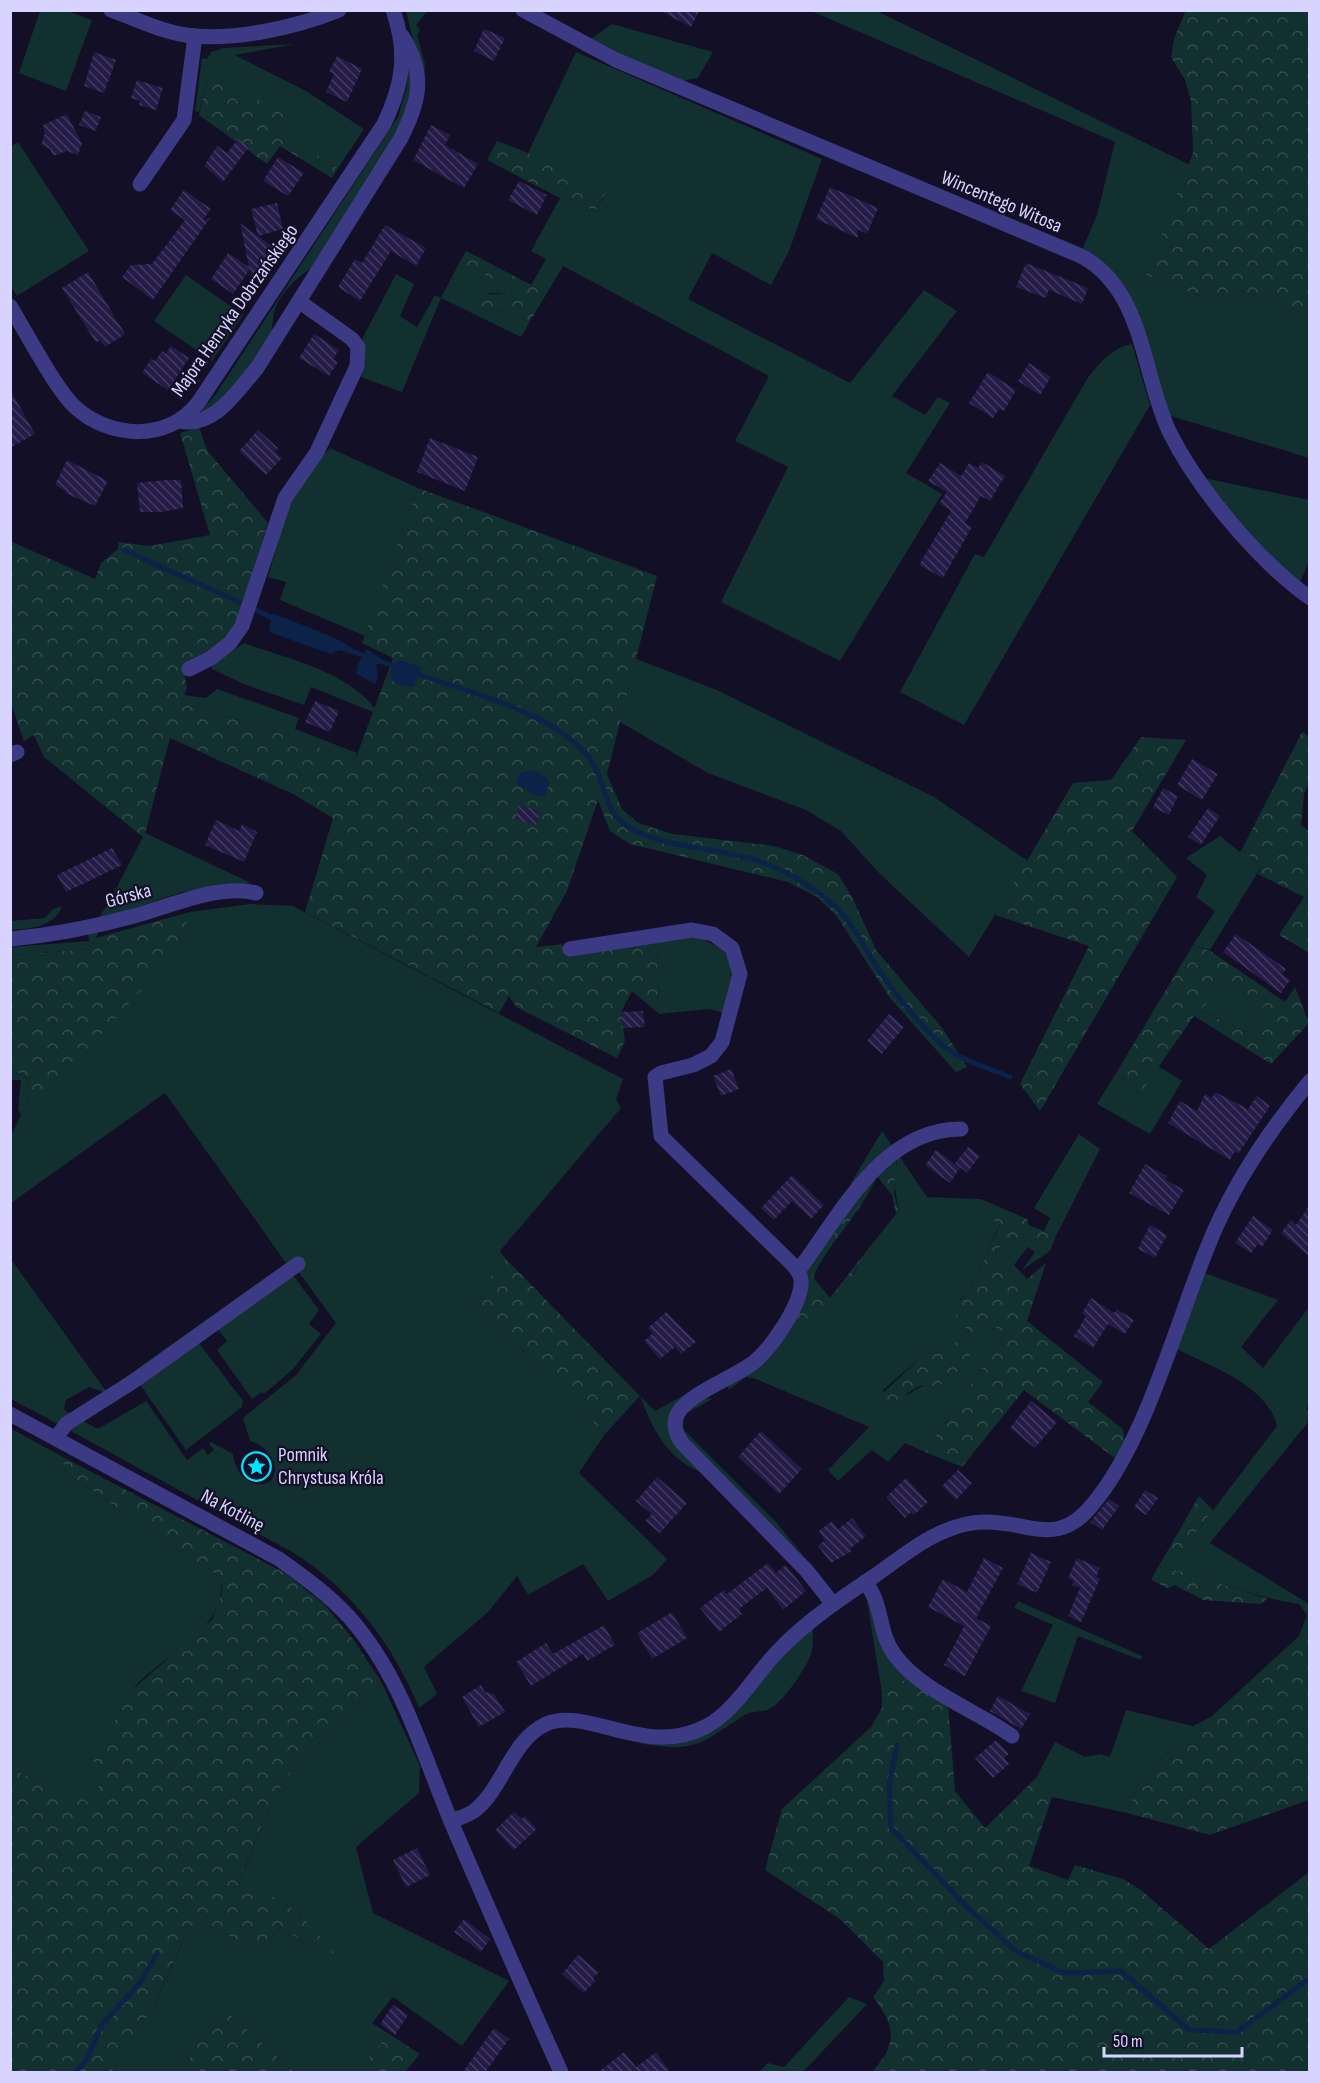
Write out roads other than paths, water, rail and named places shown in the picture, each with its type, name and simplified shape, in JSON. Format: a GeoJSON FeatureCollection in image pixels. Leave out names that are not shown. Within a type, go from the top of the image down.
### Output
{"type":"FeatureCollection","features":[{"type":"Feature","properties":{"kind":"street"},"geometry":{"type":"LineString","coordinates":[[111,10],[173,32],[195,36],[287,28],[339,10]]}},
{"type":"Feature","properties":{"kind":"street","name":"Majora Henryka Dobrzańskiego"},"geometry":{"type":"LineString","coordinates":[[10,306],[65,395],[86,415],[110,426],[131,432],[155,430],[179,421],[198,403],[384,124],[394,102],[400,78],[401,33],[393,10]]}},
{"type":"Feature","properties":{"kind":"street","name":"Wincentego Witosa"},"geometry":{"type":"LineString","coordinates":[[523,10],[616,60],[1081,256],[1098,266],[1110,278],[1124,301],[1137,333],[1161,411],[1189,465],[1253,547],[1310,598]]}},
{"type":"Feature","properties":{"kind":"street"},"geometry":{"type":"LineString","coordinates":[[179,421],[200,420],[227,402],[257,368],[300,302],[411,118],[416,99],[417,71],[412,51],[401,33]]}},
{"type":"Feature","properties":{"kind":"street"},"geometry":{"type":"LineString","coordinates":[[140,184],[186,114],[195,36]]}},
{"type":"Feature","properties":{"kind":"street"},"geometry":{"type":"LineString","coordinates":[[189,669],[211,658],[238,634],[285,498],[317,452],[349,389],[359,361],[358,347],[352,339],[300,302]]}},
{"type":"Feature","properties":{"kind":"street","name":"Górska"},"geometry":{"type":"LineString","coordinates":[[10,939],[87,927],[216,894],[244,890],[256,893]]}},
{"type":"Feature","properties":{"kind":"street"},"geometry":{"type":"LineString","coordinates":[[570,949],[692,930],[712,934],[732,948],[740,974],[722,1042],[711,1056],[693,1065],[660,1073],[655,1077],[662,1136],[798,1271],[801,1281],[796,1301],[765,1350],[751,1365],[685,1405],[675,1418],[675,1428],[682,1443],[807,1570],[833,1604]]}},
{"type":"Feature","properties":{"kind":"street"},"geometry":{"type":"LineString","coordinates":[[451,1821],[477,1808],[526,1740],[548,1723],[572,1722],[648,1738],[687,1734],[706,1727],[726,1711],[778,1650],[833,1604],[912,1549],[954,1527],[984,1522],[1041,1530],[1060,1530],[1074,1523],[1095,1502],[1131,1442],[1225,1206],[1268,1136],[1310,1081]]}},
{"type":"Feature","properties":{"kind":"street"},"geometry":{"type":"LineString","coordinates":[[798,1271],[878,1165],[919,1138],[940,1131],[961,1130]]}},
{"type":"Feature","properties":{"kind":"street"},"geometry":{"type":"LineString","coordinates":[[56,1438],[66,1424],[134,1381],[298,1264]]}},
{"type":"Feature","properties":{"kind":"street","name":"Na Kotlinę"},"geometry":{"type":"LineString","coordinates":[[10,1414],[279,1559],[318,1587],[361,1634],[398,1689],[451,1821],[561,2073]]}},
{"type":"Feature","properties":{"kind":"street"},"geometry":{"type":"LineString","coordinates":[[865,1582],[875,1596],[888,1644],[901,1662],[953,1702],[980,1714],[1012,1736]]}},
{"type":"Feature","properties":{"kind":"water"},"geometry":{"type":"Polygon","coordinates":[[[272,613],[333,637],[353,648],[350,654],[340,650],[331,654],[269,632],[272,613]]]}},
{"type":"Feature","properties":{"kind":"water"},"geometry":{"type":"Polygon","coordinates":[[[367,649],[384,661],[376,665],[378,678],[375,684],[356,674],[358,664],[367,649]]]}},
{"type":"Feature","properties":{"kind":"water"},"geometry":{"type":"Polygon","coordinates":[[[398,660],[421,667],[414,687],[398,685],[391,679],[391,670],[398,660]]]}},
{"type":"Feature","properties":{"kind":"water"},"geometry":{"type":"Polygon","coordinates":[[[539,772],[550,782],[545,795],[537,797],[516,783],[520,773],[539,772]]]}},
{"type":"Feature","properties":{"kind":"waterway"},"geometry":{"type":"LineString","coordinates":[[124,550],[241,603]]}},
{"type":"Feature","properties":{"kind":"waterway"},"geometry":{"type":"LineString","coordinates":[[256,610],[276,620]]}},
{"type":"Feature","properties":{"kind":"waterway"},"geometry":{"type":"LineString","coordinates":[[346,649],[368,657]]}},
{"type":"Feature","properties":{"kind":"waterway"},"geometry":{"type":"LineString","coordinates":[[377,660],[399,668]]}},
{"type":"Feature","properties":{"kind":"waterway"},"geometry":{"type":"LineString","coordinates":[[414,673],[507,705],[530,715],[572,740],[594,764],[613,812],[627,826],[642,834],[674,844],[758,861],[806,884],[846,918],[894,991],[935,1038],[962,1058],[1010,1077]]}},
{"type":"Feature","properties":{"kind":"waterway"},"geometry":{"type":"LineString","coordinates":[[897,1745],[889,1786],[891,1828],[968,1908],[1016,1951],[1064,1973],[1121,1971],[1189,2030],[1237,2032],[1310,1978]]}},
{"type":"Feature","properties":{"kind":"waterway"},"geometry":{"type":"LineString","coordinates":[[76,2072],[87,2059],[101,2026],[139,1984],[157,1954]]}},
{"type":"Feature","properties":{"kind":"place","name":"Pomnik Chrystusa Króla"},"geometry":{"type":"Point","coordinates":[257,1466]}}]}
